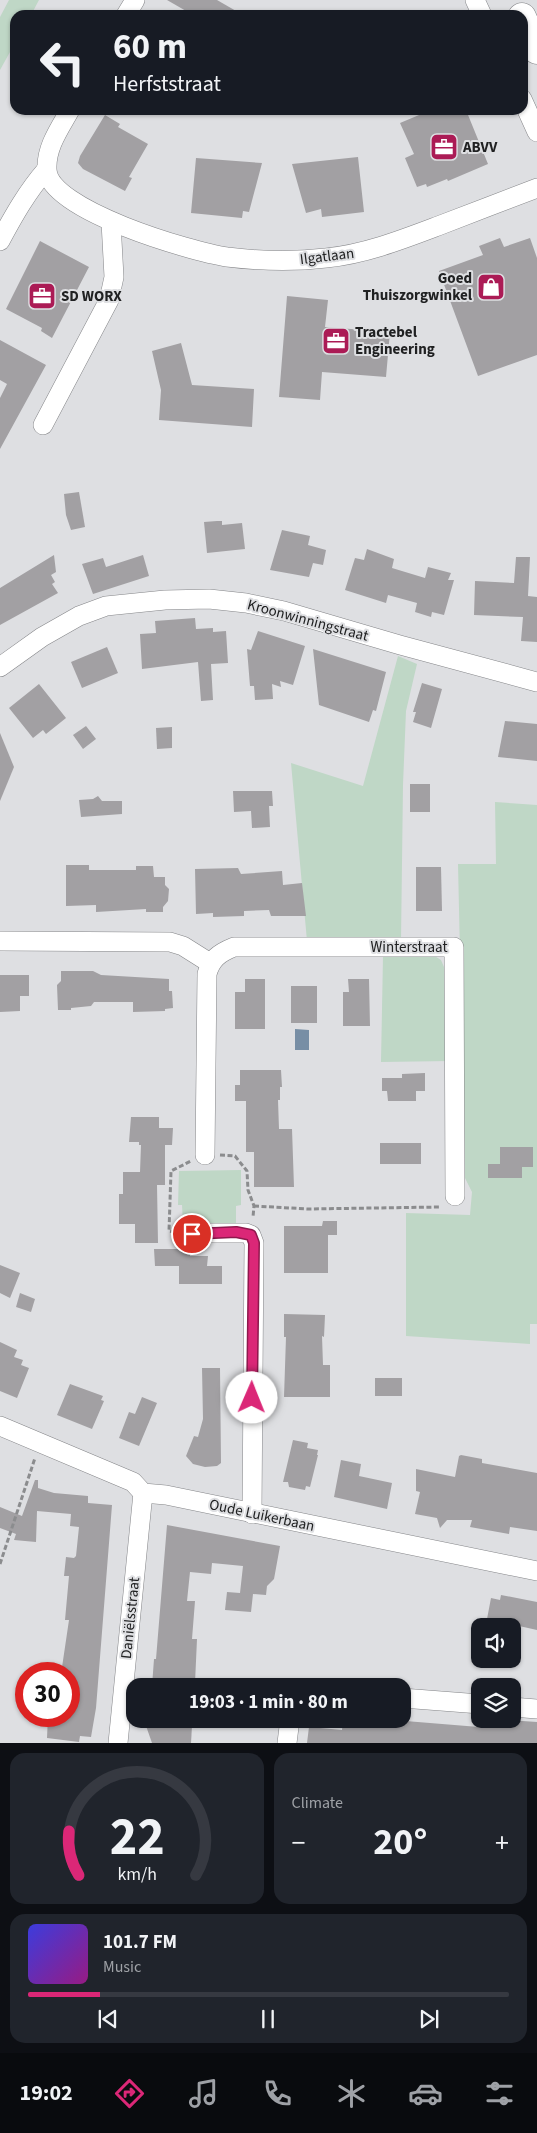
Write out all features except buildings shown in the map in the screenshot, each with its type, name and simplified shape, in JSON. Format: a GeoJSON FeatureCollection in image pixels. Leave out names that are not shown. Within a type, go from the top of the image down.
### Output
{"type":"FeatureCollection","features":[{"type":"Feature","properties":{"kind":"highway"},"geometry":{"type":"LineString","coordinates":[[528,30],[537,50]]}},
{"type":"Feature","properties":{"kind":"street"},"geometry":{"type":"LineString","coordinates":[[528,112],[537,132]]}},
{"type":"Feature","properties":{"kind":"street"},"geometry":{"type":"LineString","coordinates":[[0,241],[19,205],[46,170],[51,144],[67,115]]}},
{"type":"Feature","properties":{"kind":"street","name":"Ilgatlaan"},"geometry":{"type":"LineString","coordinates":[[46,170],[53,185],[77,204],[111,222],[178,246],[226,257],[280,261],[326,258],[376,249],[537,188]]}},
{"type":"Feature","properties":{"kind":"street"},"geometry":{"type":"LineString","coordinates":[[43,425],[109,300],[114,277],[115,258],[111,222]]}},
{"type":"Feature","properties":{"kind":"street","name":"Kroonwinningstraat"},"geometry":{"type":"LineString","coordinates":[[2,663],[79,616],[106,606],[209,598],[284,610],[434,655],[537,682]]}},
{"type":"Feature","properties":{"kind":"street"},"geometry":{"type":"LineString","coordinates":[[0,941],[170,942],[183,946],[210,963],[207,974],[205,1155]]}},
{"type":"Feature","properties":{"kind":"street","name":"Winterstraat"},"geometry":{"type":"LineString","coordinates":[[210,963],[223,952],[234,947],[454,947],[455,1196]]}},
{"type":"Feature","properties":{"kind":"street"},"geometry":{"type":"LineString","coordinates":[[192,1234],[236,1232],[251,1235],[254,1243],[252,1514]]}},
{"type":"Feature","properties":{"kind":"street"},"geometry":{"type":"LineString","coordinates":[[0,1426],[133,1482],[143,1493]]}},
{"type":"Feature","properties":{"kind":"street","name":"Oude Luikerbaan"},"geometry":{"type":"LineString","coordinates":[[143,1493],[166,1495],[537,1571]]}},
{"type":"Feature","properties":{"kind":"street","name":"Daniëlsstraat"},"geometry":{"type":"LineString","coordinates":[[118,1743],[143,1493]]}},
{"type":"Feature","properties":{"kind":"street"},"geometry":{"type":"LineString","coordinates":[[411,1699],[471,1703]]}},
{"type":"Feature","properties":{"kind":"street"},"geometry":{"type":"LineString","coordinates":[[521,1708],[537,1709]]}},
{"type":"Feature","properties":{"kind":"street"},"geometry":{"type":"LineString","coordinates":[[287,1743],[289,1728]]}},
{"type":"Feature","properties":{"kind":"path"},"geometry":{"type":"LineString","coordinates":[[192,1234],[169,1231],[171,1171],[205,1155],[235,1156],[247,1171],[248,1190],[254,1206],[251,1235]]}},
{"type":"Feature","properties":{"kind":"path"},"geometry":{"type":"LineString","coordinates":[[254,1206],[308,1209],[438,1207],[454,1205],[455,1196]]}},
{"type":"Feature","properties":{"kind":"path"},"geometry":{"type":"LineString","coordinates":[[0,1564],[40,1443]]}},
{"type":"Feature","properties":{"kind":"green space"},"geometry":{"type":"Polygon","coordinates":[[[9,0],[39,0],[34,10],[10,10],[10,52],[0,70],[0,17],[9,0]]]}},
{"type":"Feature","properties":{"kind":"green space"},"geometry":{"type":"Polygon","coordinates":[[[398,656],[417,664],[406,711],[401,940],[307,941],[291,763],[363,786],[398,656]]]}},
{"type":"Feature","properties":{"kind":"green space"},"geometry":{"type":"Polygon","coordinates":[[[495,802],[537,805],[537,1324],[530,1324],[530,1344],[406,1336],[406,1213],[470,1215],[472,1192],[465,1178],[458,864],[496,864],[495,802]]]}},
{"type":"Feature","properties":{"kind":"green space"},"geometry":{"type":"Polygon","coordinates":[[[433,955],[441,960],[447,974],[451,1061],[381,1062],[383,956],[433,955]]]}},
{"type":"Feature","properties":{"kind":"green space"},"geometry":{"type":"Polygon","coordinates":[[[241,1170],[241,1205],[236,1206],[236,1225],[183,1225],[182,1205],[178,1205],[179,1171],[241,1170]]]}},
{"type":"Feature","properties":{"kind":"water"},"geometry":{"type":"Polygon","coordinates":[[[295,1029],[309,1030],[309,1050],[295,1050],[295,1029]]]}},
{"type":"Feature","properties":{"kind":"place","name":"ABVV"},"geometry":{"type":"Point","coordinates":[444,147]}},
{"type":"Feature","properties":{"kind":"place","name":"Goed Thuiszorgwinkel"},"geometry":{"type":"Point","coordinates":[491,287]}},
{"type":"Feature","properties":{"kind":"place","name":"SD WORX"},"geometry":{"type":"Point","coordinates":[42,296]}},
{"type":"Feature","properties":{"kind":"place","name":"Tractebel Engineering"},"geometry":{"type":"Point","coordinates":[336,341]}},
{"type":"Feature","properties":{"kind":"route"},"geometry":{"type":"LineString","coordinates":[[192,1234],[246,1232],[251,1235],[254,1243],[252,1398]]}}]}
